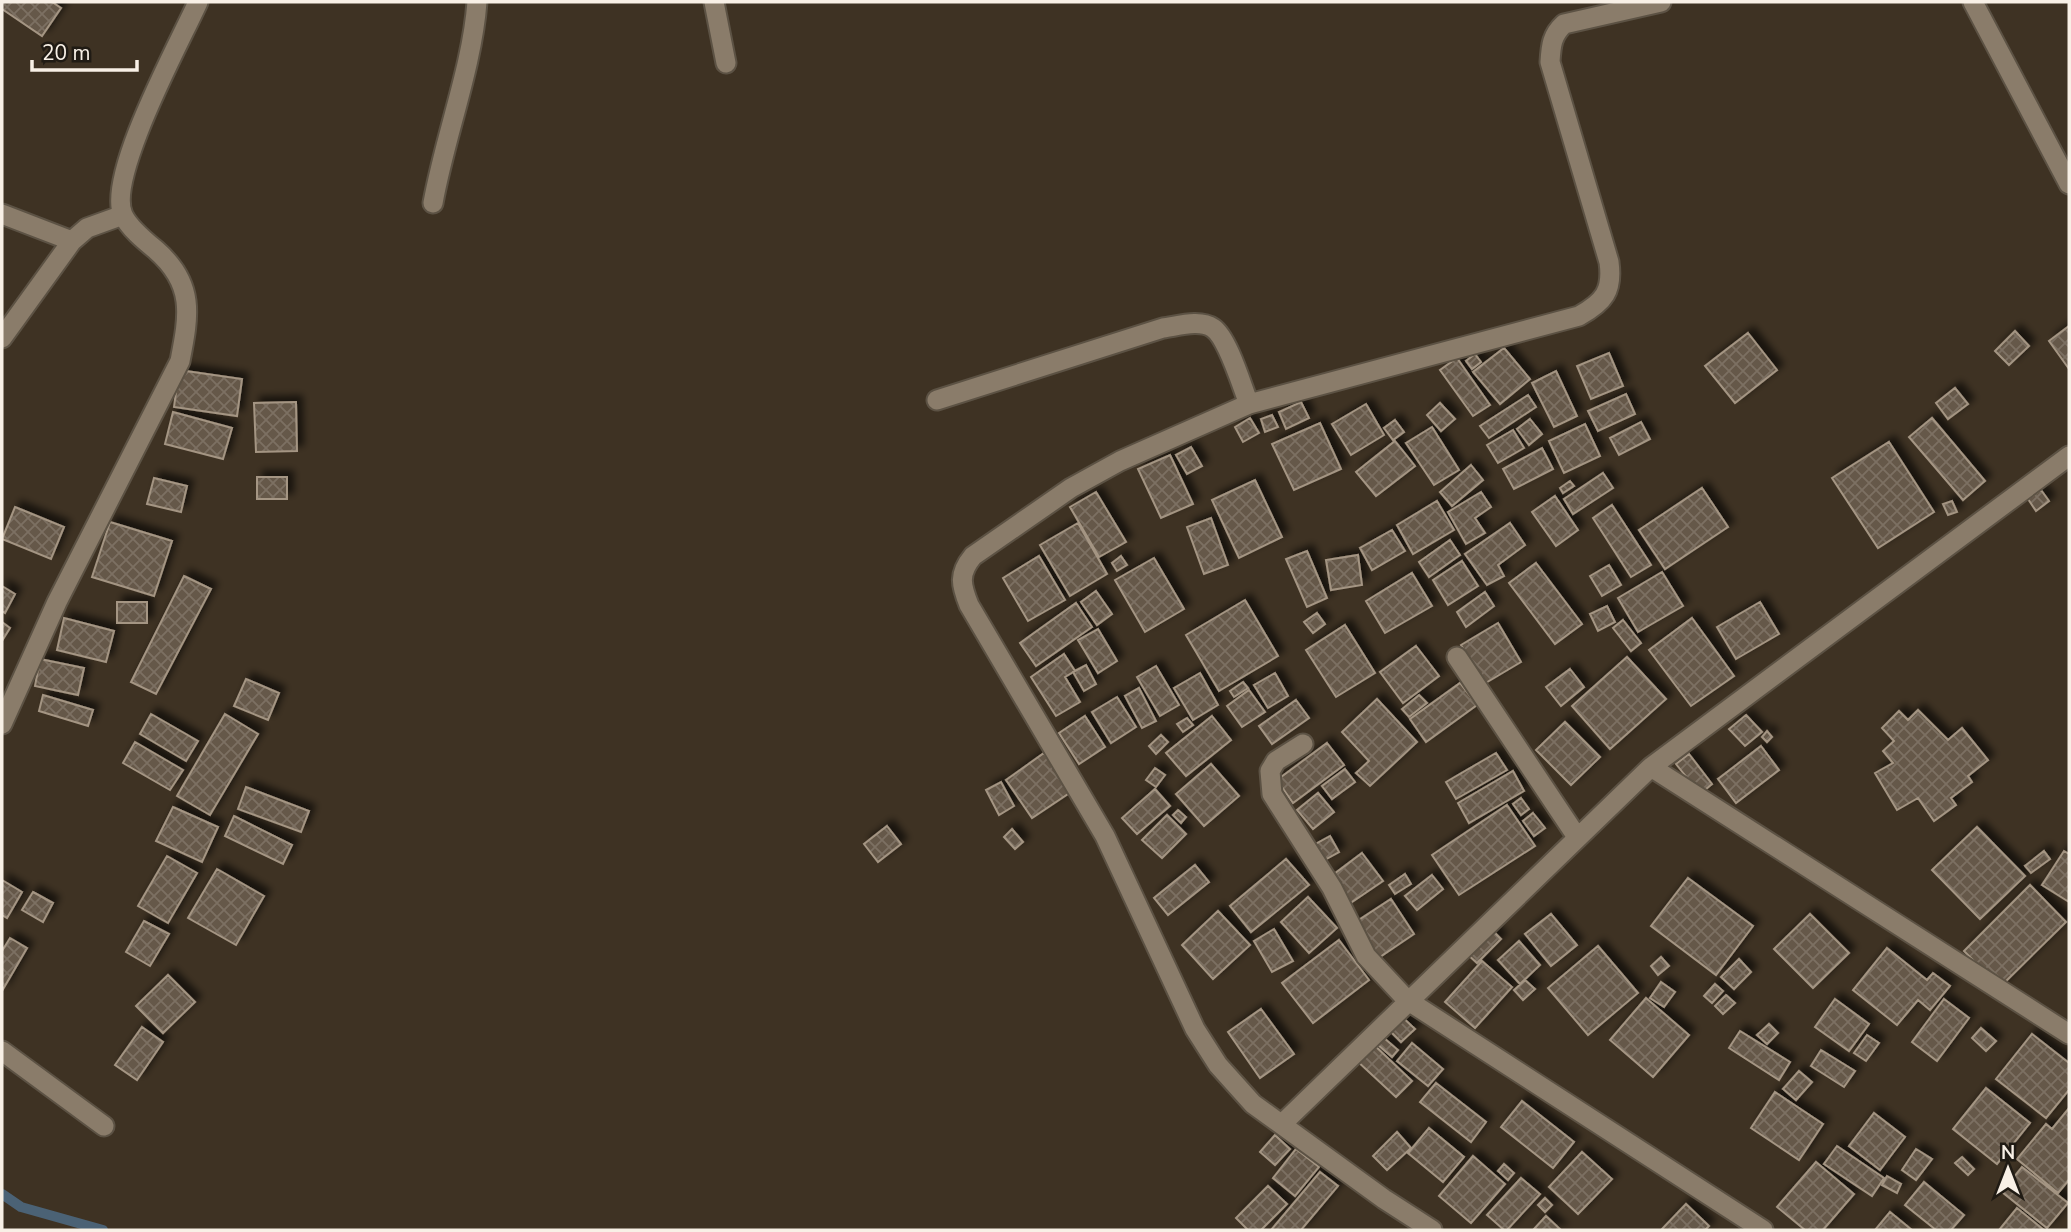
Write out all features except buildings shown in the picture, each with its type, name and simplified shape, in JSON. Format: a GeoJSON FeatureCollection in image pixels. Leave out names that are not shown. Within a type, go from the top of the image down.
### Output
{"type":"FeatureCollection","features":[{"type":"Feature","properties":{"kind":"street"},"geometry":{"type":"LineString","coordinates":[[2,724],[57,602],[180,361],[188,322],[186,289],[169,262],[123,215],[120,190],[128,155],[198,2]]}},
{"type":"Feature","properties":{"kind":"street"},"geometry":{"type":"LineString","coordinates":[[433,203],[447,135],[475,33],[477,2]]}},
{"type":"Feature","properties":{"kind":"street"},"geometry":{"type":"LineString","coordinates":[[714,2],[726,63]]}},
{"type":"Feature","properties":{"kind":"street"},"geometry":{"type":"LineString","coordinates":[[1432,1230],[1384,1199],[1253,1104],[1218,1065],[1195,1029],[1105,836],[969,605],[961,580],[964,568],[973,556],[1071,488],[1120,461],[1249,404],[1579,316],[1598,306],[1608,294],[1612,279],[1609,262],[1550,62],[1551,47],[1554,33],[1564,24],[1661,2]]}},
{"type":"Feature","properties":{"kind":"street"},"geometry":{"type":"LineString","coordinates":[[1973,2],[2069,184]]}},
{"type":"Feature","properties":{"kind":"street"},"geometry":{"type":"LineString","coordinates":[[2,214],[72,241]]}},
{"type":"Feature","properties":{"kind":"street"},"geometry":{"type":"LineString","coordinates":[[2,338],[72,241],[87,228],[123,215]]}},
{"type":"Feature","properties":{"kind":"street"},"geometry":{"type":"LineString","coordinates":[[937,400],[1163,328],[1199,323],[1214,328],[1223,340],[1249,404]]}},
{"type":"Feature","properties":{"kind":"street"},"geometry":{"type":"LineString","coordinates":[[1282,1124],[1407,1000],[1651,767],[2069,456]]}},
{"type":"Feature","properties":{"kind":"street"},"geometry":{"type":"LineString","coordinates":[[1457,657],[1577,837]]}},
{"type":"Feature","properties":{"kind":"street"},"geometry":{"type":"LineString","coordinates":[[1303,744],[1276,761],[1269,771],[1272,794],[1332,888],[1366,956],[1407,1000],[1763,1230]]}},
{"type":"Feature","properties":{"kind":"street"},"geometry":{"type":"LineString","coordinates":[[1651,767],[2069,1034]]}},
{"type":"Feature","properties":{"kind":"street"},"geometry":{"type":"LineString","coordinates":[[2,1051],[104,1126]]}},
{"type":"Feature","properties":{"kind":"waterway"},"geometry":{"type":"LineString","coordinates":[[2,1194],[21,1207],[103,1230]]}}]}
